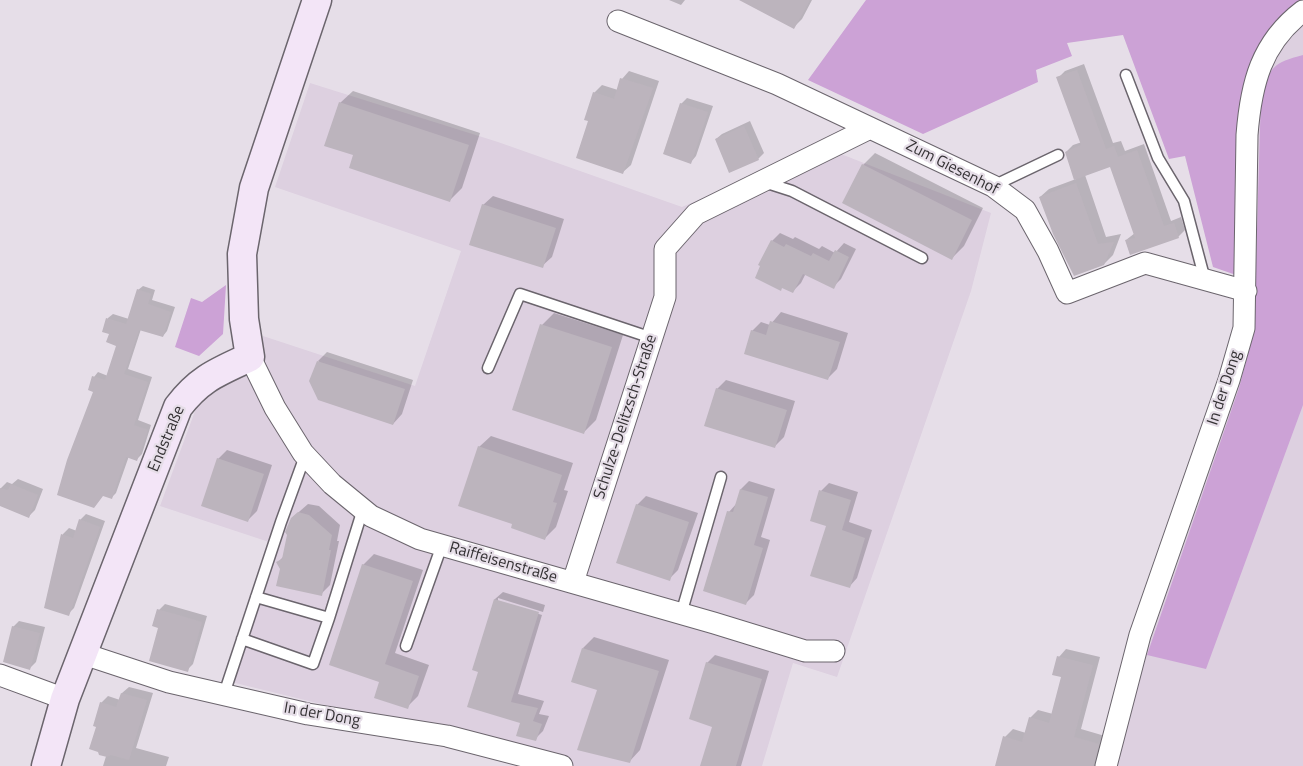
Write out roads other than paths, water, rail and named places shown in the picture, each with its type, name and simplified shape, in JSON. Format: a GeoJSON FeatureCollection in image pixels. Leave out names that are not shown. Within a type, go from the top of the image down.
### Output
{"type":"FeatureCollection","features":[{"type":"Feature","properties":{"kind":"street"},"geometry":{"type":"LineString","coordinates":[[250,357],[244,320],[242,254],[254,188],[317,0]]}},
{"type":"Feature","properties":{"kind":"street","name":"In der Dong"},"geometry":{"type":"LineString","coordinates":[[1106,766],[1140,635],[1229,380],[1244,328],[1249,111],[1256,77],[1263,58],[1286,24],[1303,11]]}},
{"type":"Feature","properties":{"kind":"street","name":"Zum Giesenhof"},"geometry":{"type":"LineString","coordinates":[[618,21],[777,84],[993,186],[1025,210],[1048,250],[1067,293],[1145,263],[1246,291]]}},
{"type":"Feature","properties":{"kind":"street"},"geometry":{"type":"LineString","coordinates":[[761,182],[870,128]]}},
{"type":"Feature","properties":{"kind":"street","name":"Schulze-Delitzsch-Straße"},"geometry":{"type":"LineString","coordinates":[[573,582],[665,297],[665,249],[696,214],[761,182]]}},
{"type":"Feature","properties":{"kind":"street","name":"Raiffeisenstraße"},"geometry":{"type":"LineString","coordinates":[[250,357],[275,408],[305,456],[332,484],[371,516],[420,539],[805,651],[834,651]]}},
{"type":"Feature","properties":{"kind":"street","name":"Endstraße"},"geometry":{"type":"LineString","coordinates":[[46,766],[65,699],[178,407],[191,390],[210,376],[250,357]]}},
{"type":"Feature","properties":{"kind":"street","name":"In der Dong"},"geometry":{"type":"LineString","coordinates":[[84,654],[170,682],[308,714],[447,736],[562,766]]}},
{"type":"Feature","properties":{"kind":"street"},"geometry":{"type":"LineString","coordinates":[[0,675],[65,699]]}},
{"type":"Feature","properties":{"kind":"lane"},"geometry":{"type":"LineString","coordinates":[[1126,75],[1158,158],[1184,201],[1205,280]]}},
{"type":"Feature","properties":{"kind":"lane"},"geometry":{"type":"LineString","coordinates":[[993,186],[1058,155]]}},
{"type":"Feature","properties":{"kind":"lane"},"geometry":{"type":"LineString","coordinates":[[761,182],[792,191],[922,258]]}},
{"type":"Feature","properties":{"kind":"lane"},"geometry":{"type":"LineString","coordinates":[[488,368],[520,294],[652,338]]}},
{"type":"Feature","properties":{"kind":"lane"},"geometry":{"type":"LineString","coordinates":[[224,694],[305,456]]}},
{"type":"Feature","properties":{"kind":"lane"},"geometry":{"type":"LineString","coordinates":[[681,614],[721,477]]}},
{"type":"Feature","properties":{"kind":"lane"},"geometry":{"type":"LineString","coordinates":[[242,639],[313,664],[363,509]]}},
{"type":"Feature","properties":{"kind":"lane"},"geometry":{"type":"LineString","coordinates":[[406,646],[442,545]]}},
{"type":"Feature","properties":{"kind":"lane"},"geometry":{"type":"LineString","coordinates":[[256,597],[329,618]]}}]}
